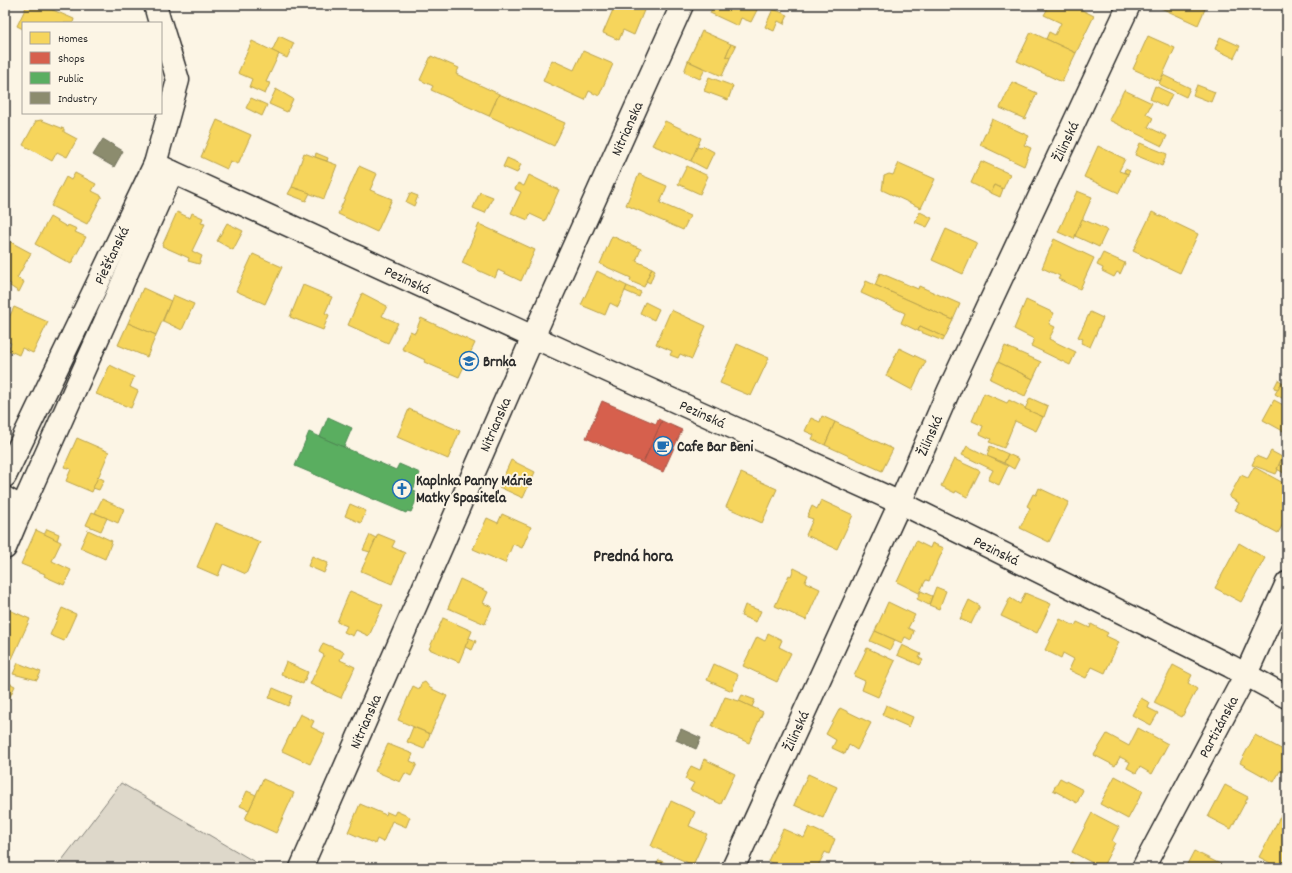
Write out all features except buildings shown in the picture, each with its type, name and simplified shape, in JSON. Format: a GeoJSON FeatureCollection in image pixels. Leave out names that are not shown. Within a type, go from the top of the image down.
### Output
{"type":"FeatureCollection","features":[{"type":"Feature","properties":{"kind":"street","name":"Piešťanská"},"geometry":{"type":"LineString","coordinates":[[155,5],[160,22]]}},
{"type":"Feature","properties":{"kind":"street","name":"Nitrianska"},"geometry":{"type":"LineString","coordinates":[[301,868],[533,337],[682,5]]}},
{"type":"Feature","properties":{"kind":"street","name":"Žilinská"},"geometry":{"type":"LineString","coordinates":[[733,868],[900,503],[949,390],[1129,5]]}},
{"type":"Feature","properties":{"kind":"street","name":"Piešťanská"},"geometry":{"type":"LineString","coordinates":[[5,548],[14,503],[164,168],[178,80],[162,27]]}},
{"type":"Feature","properties":{"kind":"street","name":"Piešťanská"},"geometry":{"type":"LineString","coordinates":[[5,476],[164,168]]}},
{"type":"Feature","properties":{"kind":"street","name":"Pezinská"},"geometry":{"type":"LineString","coordinates":[[164,168],[900,503],[1246,674],[1287,697]]}},
{"type":"Feature","properties":{"kind":"street","name":"Partizánska"},"geometry":{"type":"LineString","coordinates":[[1143,868],[1246,674],[1287,583]]}},
{"type":"Feature","properties":{"kind":"shaded area"},"geometry":{"type":"Polygon","coordinates":[[[121,783],[265,868],[56,868],[121,783]]]}},
{"type":"Feature","properties":{"kind":"place","name":"Brnka"},"geometry":{"type":"Point","coordinates":[469,361]}},
{"type":"Feature","properties":{"kind":"place","name":"Cafe Bar Beni"},"geometry":{"type":"Point","coordinates":[663,446]}},
{"type":"Feature","properties":{"kind":"place","name":"Kaplnka Panny Márie Matky Spasiteľa"},"geometry":{"type":"Point","coordinates":[402,489]}},
{"type":"Feature","properties":{"kind":"district","name":"Predná hora"},"geometry":{"type":"Point","coordinates":[633,555]}}]}
